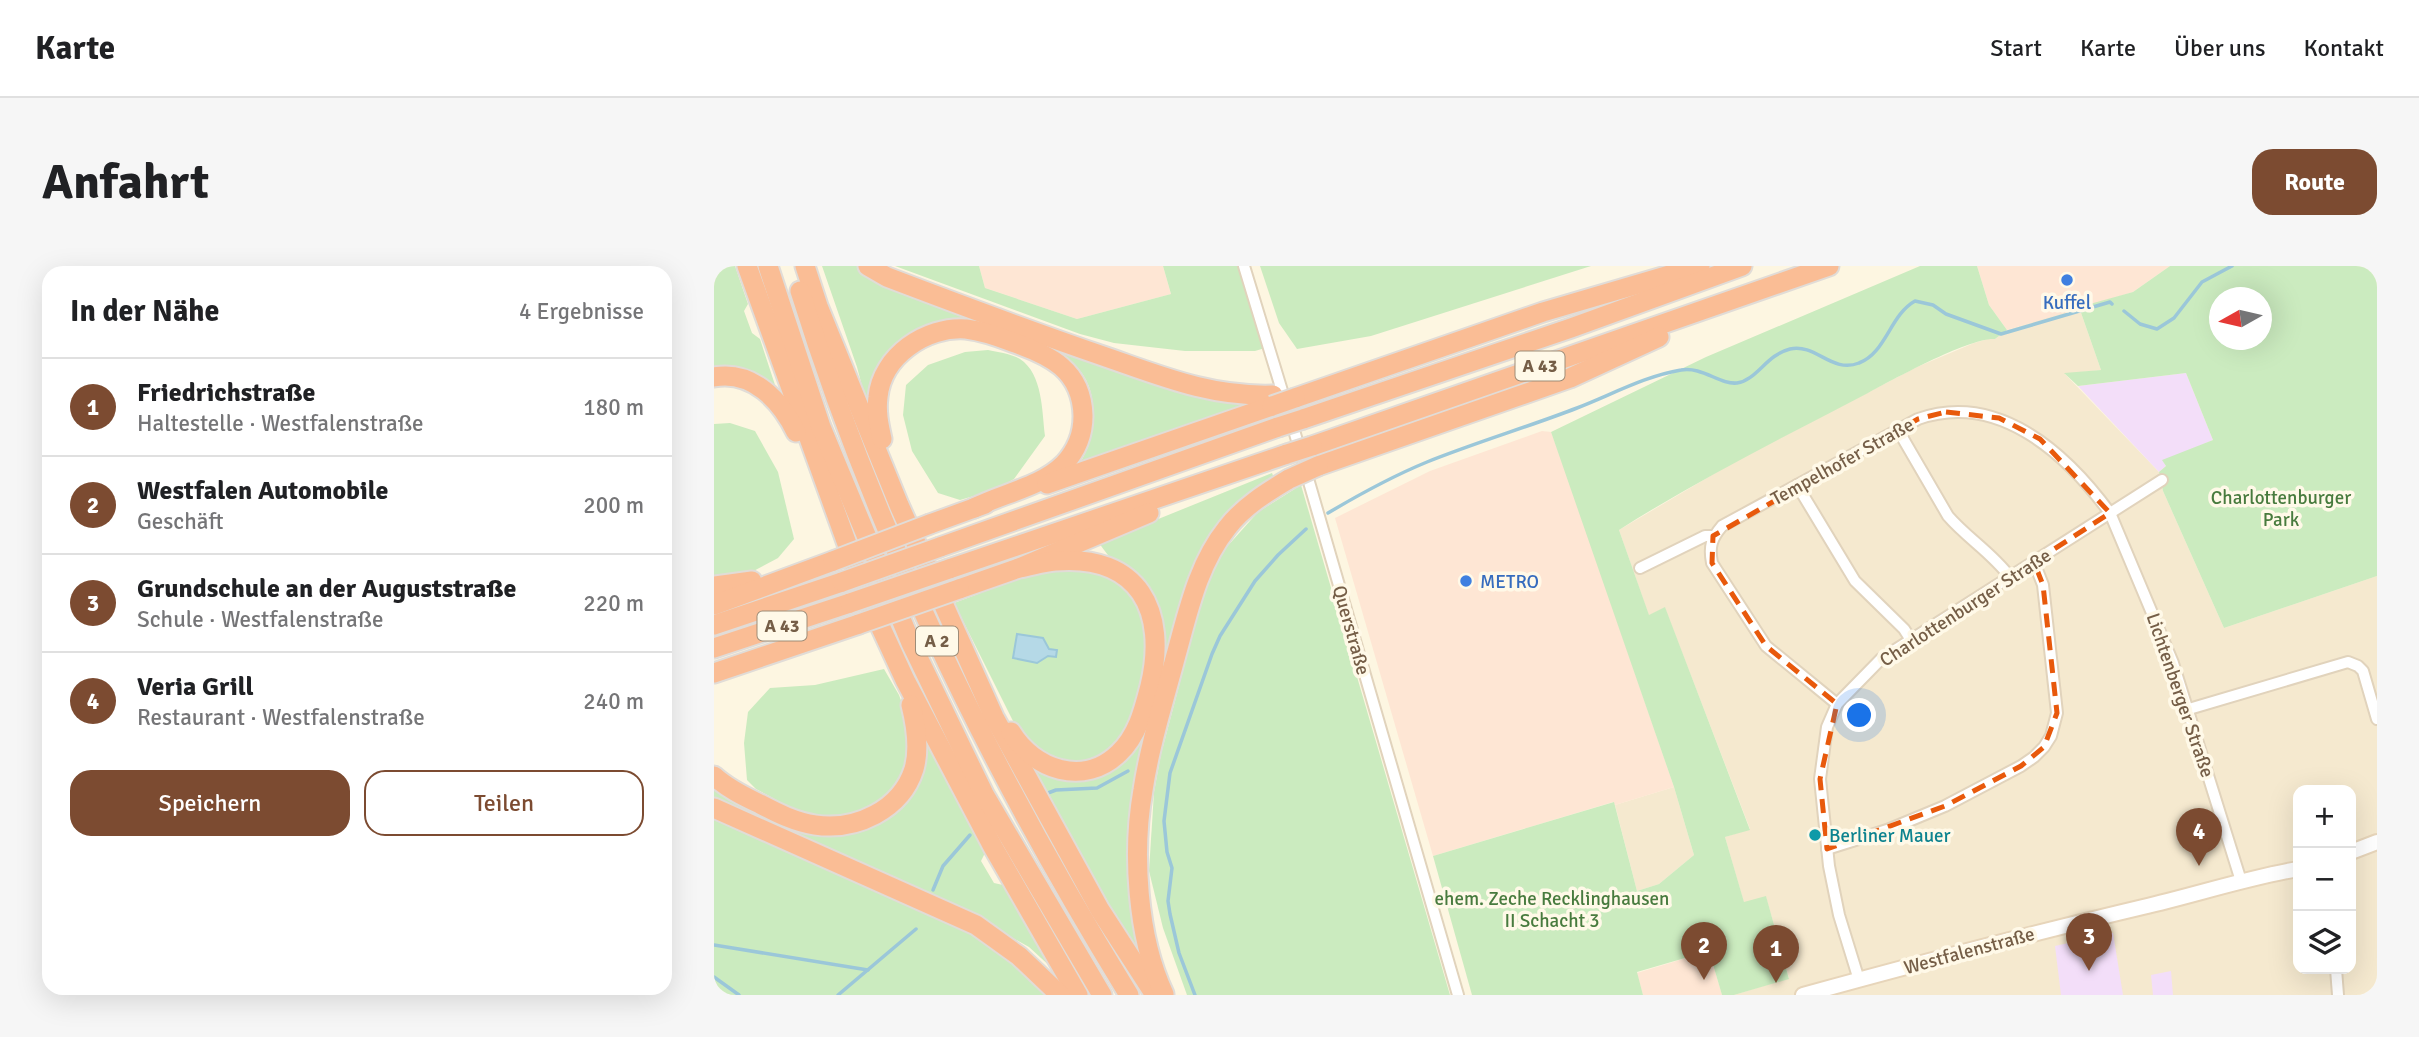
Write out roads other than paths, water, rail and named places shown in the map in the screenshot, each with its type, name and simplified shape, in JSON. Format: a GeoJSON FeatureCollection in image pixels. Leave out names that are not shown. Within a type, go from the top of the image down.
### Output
{"type":"FeatureCollection","features":[{"type":"Feature","properties":{"kind":"highway"},"geometry":{"type":"LineString","coordinates":[[747,266],[864,591],[905,680],[993,847],[1078,995]]}},
{"type":"Feature","properties":{"kind":"highway","name":"A 2"},"geometry":{"type":"LineString","coordinates":[[768,266],[821,427],[911,643],[984,794],[1102,995]]}},
{"type":"Feature","properties":{"kind":"highway","name":"A 2"},"geometry":{"type":"LineString","coordinates":[[792,266],[845,423],[924,614],[1032,832],[1129,995]]}},
{"type":"Feature","properties":{"kind":"highway"},"geometry":{"type":"LineString","coordinates":[[805,266],[818,306],[899,505],[1008,746],[1100,910],[1155,995]]}},
{"type":"Feature","properties":{"kind":"highway"},"geometry":{"type":"LineString","coordinates":[[867,266],[887,277],[1052,339],[1198,388],[1283,398]]}},
{"type":"Feature","properties":{"kind":"highway"},"geometry":{"type":"LineString","coordinates":[[714,605],[930,524],[1283,398],[1543,312],[1700,266]]}},
{"type":"Feature","properties":{"kind":"highway","name":"A 43"},"geometry":{"type":"LineString","coordinates":[[714,625],[1278,427],[1571,328],[1742,266]]}},
{"type":"Feature","properties":{"kind":"highway","name":"A 43"},"geometry":{"type":"LineString","coordinates":[[714,648],[1312,446],[1829,266]]}},
{"type":"Feature","properties":{"kind":"highway"},"geometry":{"type":"LineString","coordinates":[[1164,995],[1149,949],[1138,877],[1142,792],[1182,632],[1199,577],[1228,527],[1251,504],[1289,479],[1318,466],[1570,378],[1639,345],[1725,310],[1768,286]]}},
{"type":"Feature","properties":{"kind":"highway"},"geometry":{"type":"LineString","coordinates":[[899,505],[877,418],[881,383],[887,370],[908,346],[926,335],[964,329],[985,332],[1041,352],[1060,364],[1075,382],[1083,404],[1081,437],[1065,463],[1049,475],[974,508]]}},
{"type":"Feature","properties":{"kind":"highway"},"geometry":{"type":"LineString","coordinates":[[714,377],[740,378],[759,386],[778,401],[790,421],[813,476],[831,503]]}},
{"type":"Feature","properties":{"kind":"highway"},"geometry":{"type":"LineString","coordinates":[[714,673],[1019,568],[1177,501],[1198,484]]}},
{"type":"Feature","properties":{"kind":"highway"},"geometry":{"type":"LineString","coordinates":[[966,656],[1016,740],[1032,757],[1045,765],[1071,771],[1092,769],[1118,754],[1137,729],[1151,678],[1156,635],[1148,605],[1139,590],[1111,567],[1090,562],[1054,561],[1019,568]]}},
{"type":"Feature","properties":{"kind":"highway"},"geometry":{"type":"LineString","coordinates":[[714,586],[801,572]]}},
{"type":"Feature","properties":{"kind":"highway"},"geometry":{"type":"LineString","coordinates":[[714,689],[730,673],[751,661]]}},
{"type":"Feature","properties":{"kind":"highway"},"geometry":{"type":"LineString","coordinates":[[714,776],[737,793],[799,821],[835,825],[873,817],[901,795],[914,769],[917,750],[915,724],[905,680]]}},
{"type":"Feature","properties":{"kind":"highway"},"geometry":{"type":"LineString","coordinates":[[714,808],[976,926],[1019,956],[1060,995]]}},
{"type":"Feature","properties":{"kind":"main road"},"geometry":{"type":"LineString","coordinates":[[2356,850],[2377,842]]}},
{"type":"Feature","properties":{"kind":"main road","name":"Westfalenstraße"},"geometry":{"type":"LineString","coordinates":[[1803,995],[2006,940],[2293,870]]}},
{"type":"Feature","properties":{"kind":"street","name":"Querstraße"},"geometry":{"type":"LineString","coordinates":[[1244,266],[1458,995]]}},
{"type":"Feature","properties":{"kind":"street","name":"Tempelhofer Straße"},"geometry":{"type":"LineString","coordinates":[[1640,568],[1704,536],[1713,536],[1722,527],[1918,419],[1946,412],[1975,413],[1999,418],[2040,439],[2098,496],[2110,513]]}},
{"type":"Feature","properties":{"kind":"street"},"geometry":{"type":"LineString","coordinates":[[1898,430],[1948,516],[1958,528],[1996,559],[2010,578]]}},
{"type":"Feature","properties":{"kind":"street","name":"Charlottenburger Straße"},"geometry":{"type":"LineString","coordinates":[[1858,980],[1839,915],[1827,849],[1820,779],[1827,727],[1837,704],[1881,659],[2162,480]]}},
{"type":"Feature","properties":{"kind":"street"},"geometry":{"type":"LineString","coordinates":[[1797,485],[1855,580],[1904,629],[1911,640]]}},
{"type":"Feature","properties":{"kind":"street","name":"Lichtenberger Straße"},"geometry":{"type":"LineString","coordinates":[[2110,513],[2173,663],[2241,881]]}},
{"type":"Feature","properties":{"kind":"street"},"geometry":{"type":"LineString","coordinates":[[1713,536],[1709,549],[1712,564],[1766,646],[1837,704]]}},
{"type":"Feature","properties":{"kind":"street"},"geometry":{"type":"LineString","coordinates":[[1827,849],[1888,830],[1945,806],[2021,766],[2044,747],[2051,736],[2057,713],[2043,585],[2034,562]]}},
{"type":"Feature","properties":{"kind":"street"},"geometry":{"type":"LineString","coordinates":[[2189,709],[2348,662],[2363,671],[2377,719]]}},
{"type":"Feature","properties":{"kind":"street"},"geometry":{"type":"LineString","coordinates":[[2336,974],[2338,995]]}},
{"type":"Feature","properties":{"kind":"water"},"geometry":{"type":"Polygon","coordinates":[[[1017,634],[1043,638],[1049,649],[1057,650],[1056,657],[1048,656],[1037,663],[1013,658],[1017,634]]]}},
{"type":"Feature","properties":{"kind":"waterway"},"geometry":{"type":"LineString","coordinates":[[2124,311],[2140,324],[2157,329],[2174,318],[2202,282],[2232,266]]}},
{"type":"Feature","properties":{"kind":"waterway"},"geometry":{"type":"LineString","coordinates":[[1328,513],[1427,462],[1668,373],[1689,369],[1737,383],[1750,377],[1774,356],[1799,348],[1840,365],[1859,363],[1876,351],[1900,315],[1915,301],[1933,305],[1946,314],[2001,334],[2110,302],[2112,304]]}},
{"type":"Feature","properties":{"kind":"waterway"},"geometry":{"type":"LineString","coordinates":[[1195,995],[1179,953],[1168,901],[1172,868],[1167,852],[1164,821],[1170,773],[1220,636],[1255,581],[1306,529]]}},
{"type":"Feature","properties":{"kind":"waterway"},"geometry":{"type":"LineString","coordinates":[[1048,793],[1056,790],[1097,788],[1128,771]]}},
{"type":"Feature","properties":{"kind":"waterway"},"geometry":{"type":"LineString","coordinates":[[933,890],[943,866],[970,835]]}},
{"type":"Feature","properties":{"kind":"waterway"},"geometry":{"type":"LineString","coordinates":[[838,995],[916,929]]}},
{"type":"Feature","properties":{"kind":"waterway"},"geometry":{"type":"LineString","coordinates":[[714,945],[868,970]]}},
{"type":"Feature","properties":{"kind":"waterway"},"geometry":{"type":"LineString","coordinates":[[714,977],[739,995]]}},
{"type":"Feature","properties":{"kind":"place","name":"Kuffel"},"geometry":{"type":"Point","coordinates":[2067,280]}},
{"type":"Feature","properties":{"kind":"place","name":"METRO"},"geometry":{"type":"Point","coordinates":[1466,581]}},
{"type":"Feature","properties":{"kind":"place","name":"Berliner Mauer"},"geometry":{"type":"Point","coordinates":[1815,835]}},
{"type":"Feature","properties":{"kind":"place","name":"Veria Grill"},"geometry":{"type":"Point","coordinates":[2199,866]}},
{"type":"Feature","properties":{"kind":"place","name":"Grundschule an der Auguststraße"},"geometry":{"type":"Point","coordinates":[2089,971]}},
{"type":"Feature","properties":{"kind":"place","name":"Westfalen Automobile"},"geometry":{"type":"Point","coordinates":[1704,980]}},
{"type":"Feature","properties":{"kind":"place","name":"Friedrichstraße"},"geometry":{"type":"Point","coordinates":[1776,983]}},
{"type":"Feature","properties":{"kind":"park label","name":"Charlottenburger Park"},"geometry":{"type":"Point","coordinates":[2281,508]}},
{"type":"Feature","properties":{"kind":"park label","name":"ehem. Zeche Recklinghausen II Schacht 3"},"geometry":{"type":"Point","coordinates":[1552,909]}}]}
